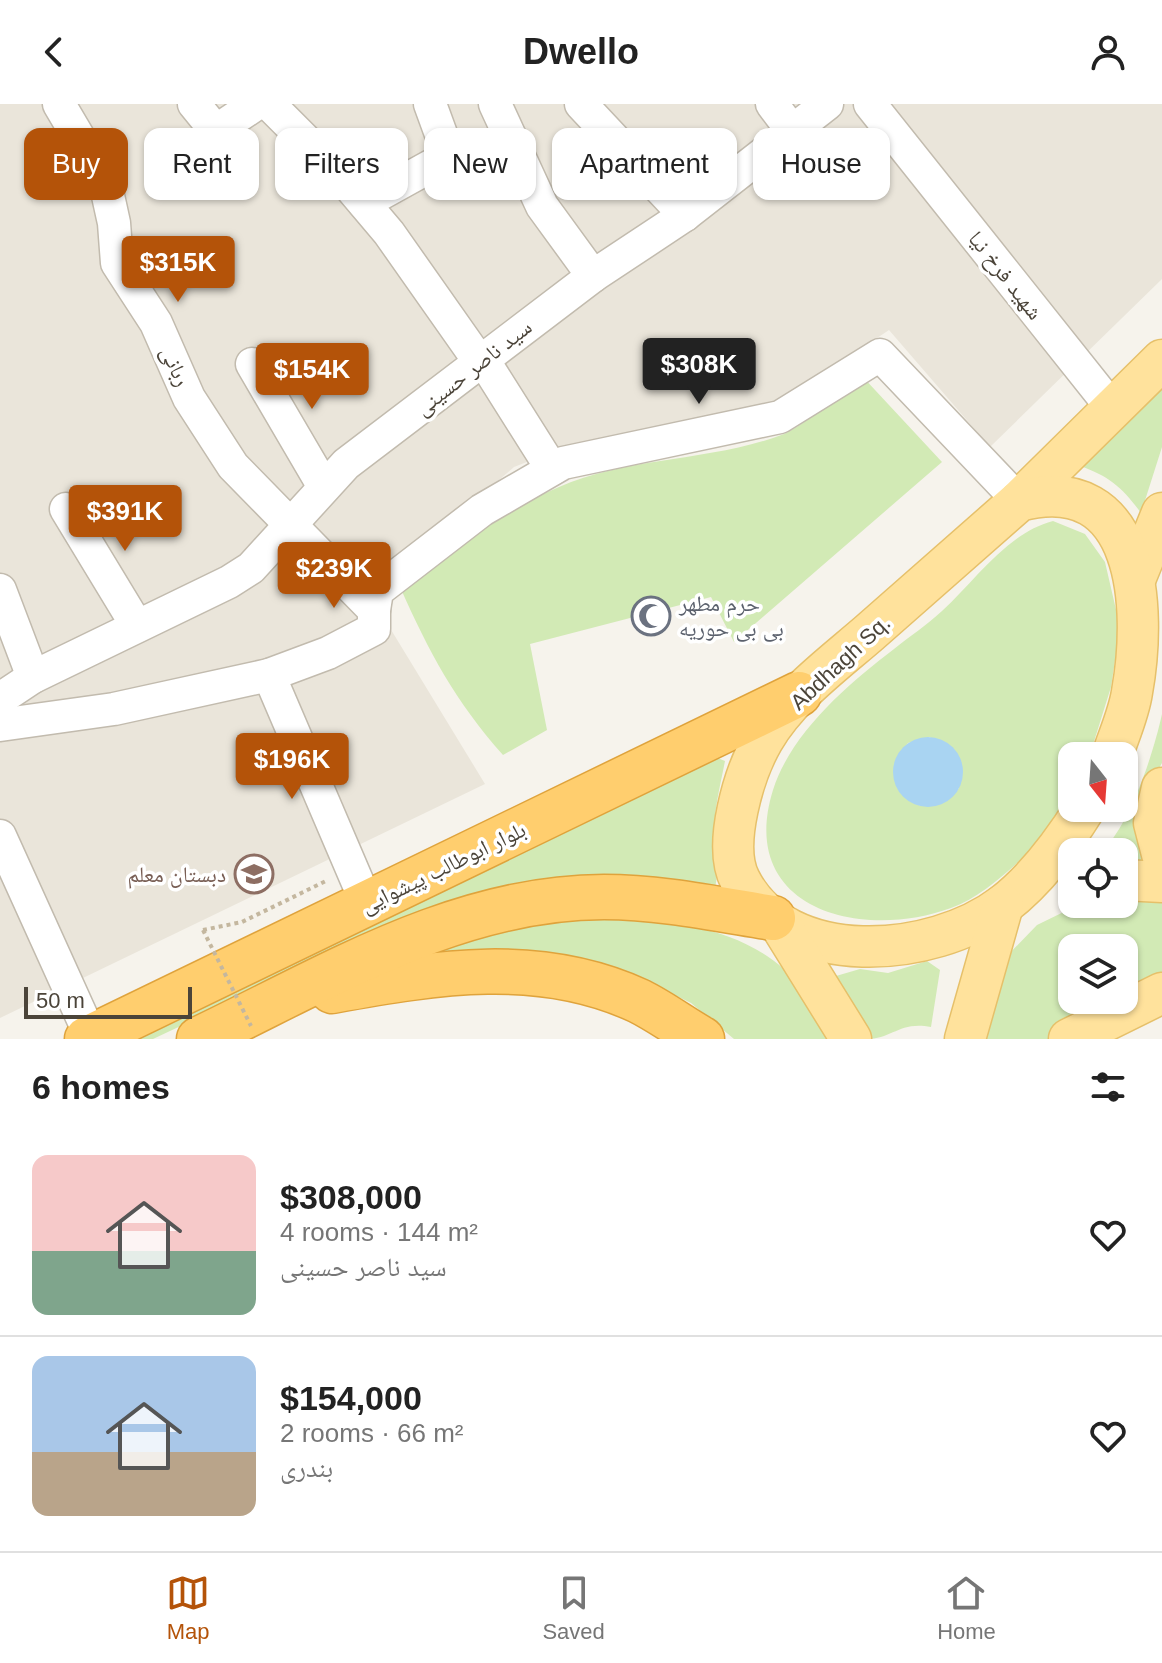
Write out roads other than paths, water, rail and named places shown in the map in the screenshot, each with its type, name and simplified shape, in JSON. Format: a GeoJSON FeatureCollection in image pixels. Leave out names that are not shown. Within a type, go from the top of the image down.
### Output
{"type":"FeatureCollection","features":[{"type":"Feature","properties":{"kind":"highway","name":"بلوار ابوطالب پیشوایی"},"geometry":{"type":"LineString","coordinates":[[89,1038],[359,886],[799,694]]}},
{"type":"Feature","properties":{"kind":"highway"},"geometry":{"type":"LineString","coordinates":[[199,1039],[265,1014],[421,932],[512,907],[603,897],[693,905],[777,922]]}},
{"type":"Feature","properties":{"kind":"highway"},"geometry":{"type":"LineString","coordinates":[[265,1014],[431,974],[502,969],[569,977],[639,1001],[702,1039]]}},
{"type":"Feature","properties":{"kind":"main road","name":"Abdhagh Sq."},"geometry":{"type":"LineString","coordinates":[[1076,822],[1062,845],[1003,905],[957,930],[906,945],[854,947],[802,937],[777,922],[751,898],[738,878],[732,848],[742,794],[763,741],[799,694],[1019,501],[1162,360]]}},
{"type":"Feature","properties":{"kind":"main road"},"geometry":{"type":"LineString","coordinates":[[1019,501],[1059,496],[1079,500],[1108,518],[1125,546],[1138,593],[1162,647]]}},
{"type":"Feature","properties":{"kind":"main road"},"geometry":{"type":"LineString","coordinates":[[1117,742],[1132,694],[1138,593],[1162,513]]}},
{"type":"Feature","properties":{"kind":"main road"},"geometry":{"type":"LineString","coordinates":[[1162,788],[1154,823],[1162,854]]}},
{"type":"Feature","properties":{"kind":"main road"},"geometry":{"type":"LineString","coordinates":[[1033,875],[1058,876]]}},
{"type":"Feature","properties":{"kind":"main road"},"geometry":{"type":"LineString","coordinates":[[1138,881],[1162,882]]}},
{"type":"Feature","properties":{"kind":"main road"},"geometry":{"type":"LineString","coordinates":[[965,1039],[1003,905]]}},
{"type":"Feature","properties":{"kind":"main road"},"geometry":{"type":"LineString","coordinates":[[777,922],[851,1039]]}},
{"type":"Feature","properties":{"kind":"main road"},"geometry":{"type":"LineString","coordinates":[[1069,1039],[1161,996]]}},
{"type":"Feature","properties":{"kind":"street","name":"ربانی"},"geometry":{"type":"LineString","coordinates":[[59,104],[105,182],[114,223],[117,263],[156,323],[189,398],[233,466],[374,610]]}},
{"type":"Feature","properties":{"kind":"street"},"geometry":{"type":"LineString","coordinates":[[194,104],[216,131],[256,104]]}},
{"type":"Feature","properties":{"kind":"street"},"geometry":{"type":"LineString","coordinates":[[269,104],[389,233],[472,351],[482,358],[552,469]]}},
{"type":"Feature","properties":{"kind":"street"},"geometry":{"type":"LineString","coordinates":[[364,203],[449,156],[430,104]]}},
{"type":"Feature","properties":{"kind":"street"},"geometry":{"type":"LineString","coordinates":[[495,104],[542,206],[593,276]]}},
{"type":"Feature","properties":{"kind":"street"},"geometry":{"type":"LineString","coordinates":[[581,104],[685,215]]}},
{"type":"Feature","properties":{"kind":"street"},"geometry":{"type":"LineString","coordinates":[[772,104],[790,128]]}},
{"type":"Feature","properties":{"kind":"street","name":"سید ناصر حسینی"},"geometry":{"type":"LineString","coordinates":[[798,128],[827,104]]}},
{"type":"Feature","properties":{"kind":"street","name":"شهید فرخ نیا"},"geometry":{"type":"LineString","coordinates":[[870,104],[1113,409]]}},
{"type":"Feature","properties":{"kind":"street","name":"سید ناصر حسینی"},"geometry":{"type":"LineString","coordinates":[[0,699],[33,677],[229,582],[251,568],[346,464],[482,358],[593,276],[685,215],[753,163]]}},
{"type":"Feature","properties":{"kind":"street"},"geometry":{"type":"LineString","coordinates":[[0,725],[114,709],[269,675],[328,653],[374,629],[377,591],[482,510],[563,463],[780,417],[880,355],[1019,501]]}},
{"type":"Feature","properties":{"kind":"street"},"geometry":{"type":"LineString","coordinates":[[252,364],[324,487]]}},
{"type":"Feature","properties":{"kind":"street"},"geometry":{"type":"LineString","coordinates":[[66,509],[137,626]]}},
{"type":"Feature","properties":{"kind":"street"},"geometry":{"type":"LineString","coordinates":[[0,590],[33,677]]}},
{"type":"Feature","properties":{"kind":"street"},"geometry":{"type":"LineString","coordinates":[[269,675],[359,886]]}},
{"type":"Feature","properties":{"kind":"street"},"geometry":{"type":"LineString","coordinates":[[0,836],[89,1038]]}},
{"type":"Feature","properties":{"kind":"water"},"geometry":{"type":"Polygon","coordinates":[[[928,737],[947,743],[957,753],[963,772],[957,791],[947,801],[928,807],[909,801],[899,791],[893,772],[899,753],[909,743],[928,737]]]}},
{"type":"Feature","properties":{"kind":"place","name":"حرم مطهر بی بی حوریه"},"geometry":{"type":"Point","coordinates":[651,616]}},
{"type":"Feature","properties":{"kind":"place","name":"دبستان معلم"},"geometry":{"type":"Point","coordinates":[254,874]}}]}
